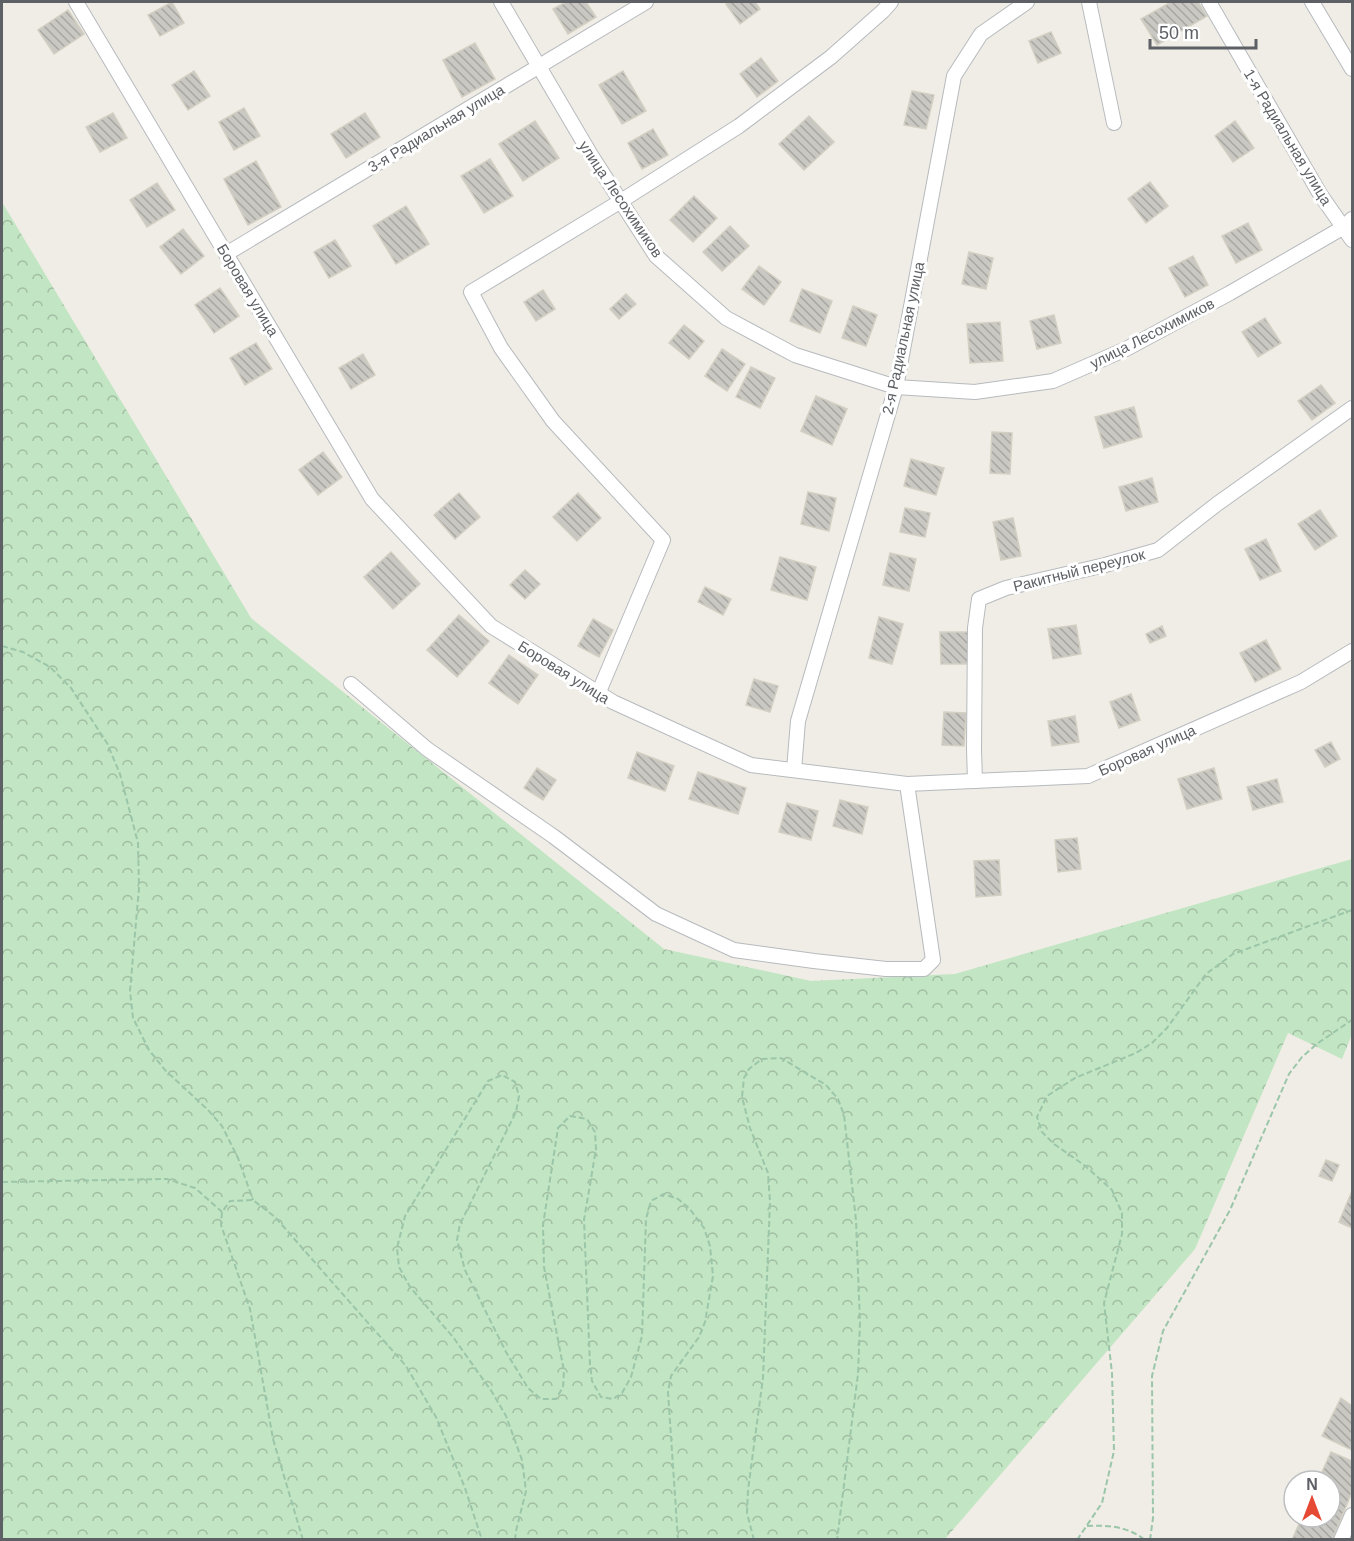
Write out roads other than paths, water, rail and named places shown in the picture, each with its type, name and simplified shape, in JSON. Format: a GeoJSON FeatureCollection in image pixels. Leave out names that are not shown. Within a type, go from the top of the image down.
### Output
{"type":"FeatureCollection","features":[{"type":"Feature","properties":{"kind":"street","name":"Боровая улица"},"geometry":{"type":"LineString","coordinates":[[76,2],[372,499],[491,626],[613,702],[751,765],[907,784],[1088,776],[1301,682],[1353,651]]}},
{"type":"Feature","properties":{"kind":"street","name":"улица Лесохимиков"},"geometry":{"type":"LineString","coordinates":[[501,2],[591,155],[657,256],[726,318],[795,355],[896,387],[975,392],[1053,381],[1126,350],[1230,293],[1348,223]]}},
{"type":"Feature","properties":{"kind":"street","name":"3-я Радиальная улица"},"geometry":{"type":"LineString","coordinates":[[226,254],[646,2]]}},
{"type":"Feature","properties":{"kind":"street"},"geometry":{"type":"LineString","coordinates":[[598,694],[663,540],[553,421],[501,348],[471,292],[739,126],[831,57],[891,2]]}},
{"type":"Feature","properties":{"kind":"street","name":"2-я Радиальная улица"},"geometry":{"type":"LineString","coordinates":[[794,770],[798,721],[896,387],[954,76],[981,34],[1027,2]]}},
{"type":"Feature","properties":{"kind":"street"},"geometry":{"type":"LineString","coordinates":[[1089,2],[1114,123]]}},
{"type":"Feature","properties":{"kind":"street","name":"1-я Радиальная улица"},"geometry":{"type":"LineString","coordinates":[[1209,2],[1320,194],[1348,223],[1353,240]]}},
{"type":"Feature","properties":{"kind":"street"},"geometry":{"type":"LineString","coordinates":[[1312,2],[1353,69]]}},
{"type":"Feature","properties":{"kind":"street","name":"Ракитный переулок"},"geometry":{"type":"LineString","coordinates":[[975,781],[975,628],[979,599],[1006,588],[1158,550],[1217,504],[1353,408]]}},
{"type":"Feature","properties":{"kind":"street"},"geometry":{"type":"LineString","coordinates":[[351,684],[427,749],[553,837],[657,914],[734,950],[886,969],[924,969],[933,960],[907,784]]}},
{"type":"Feature","properties":{"kind":"street"},"geometry":{"type":"LineString","coordinates":[[1341,1539],[1353,1515]]}}]}
